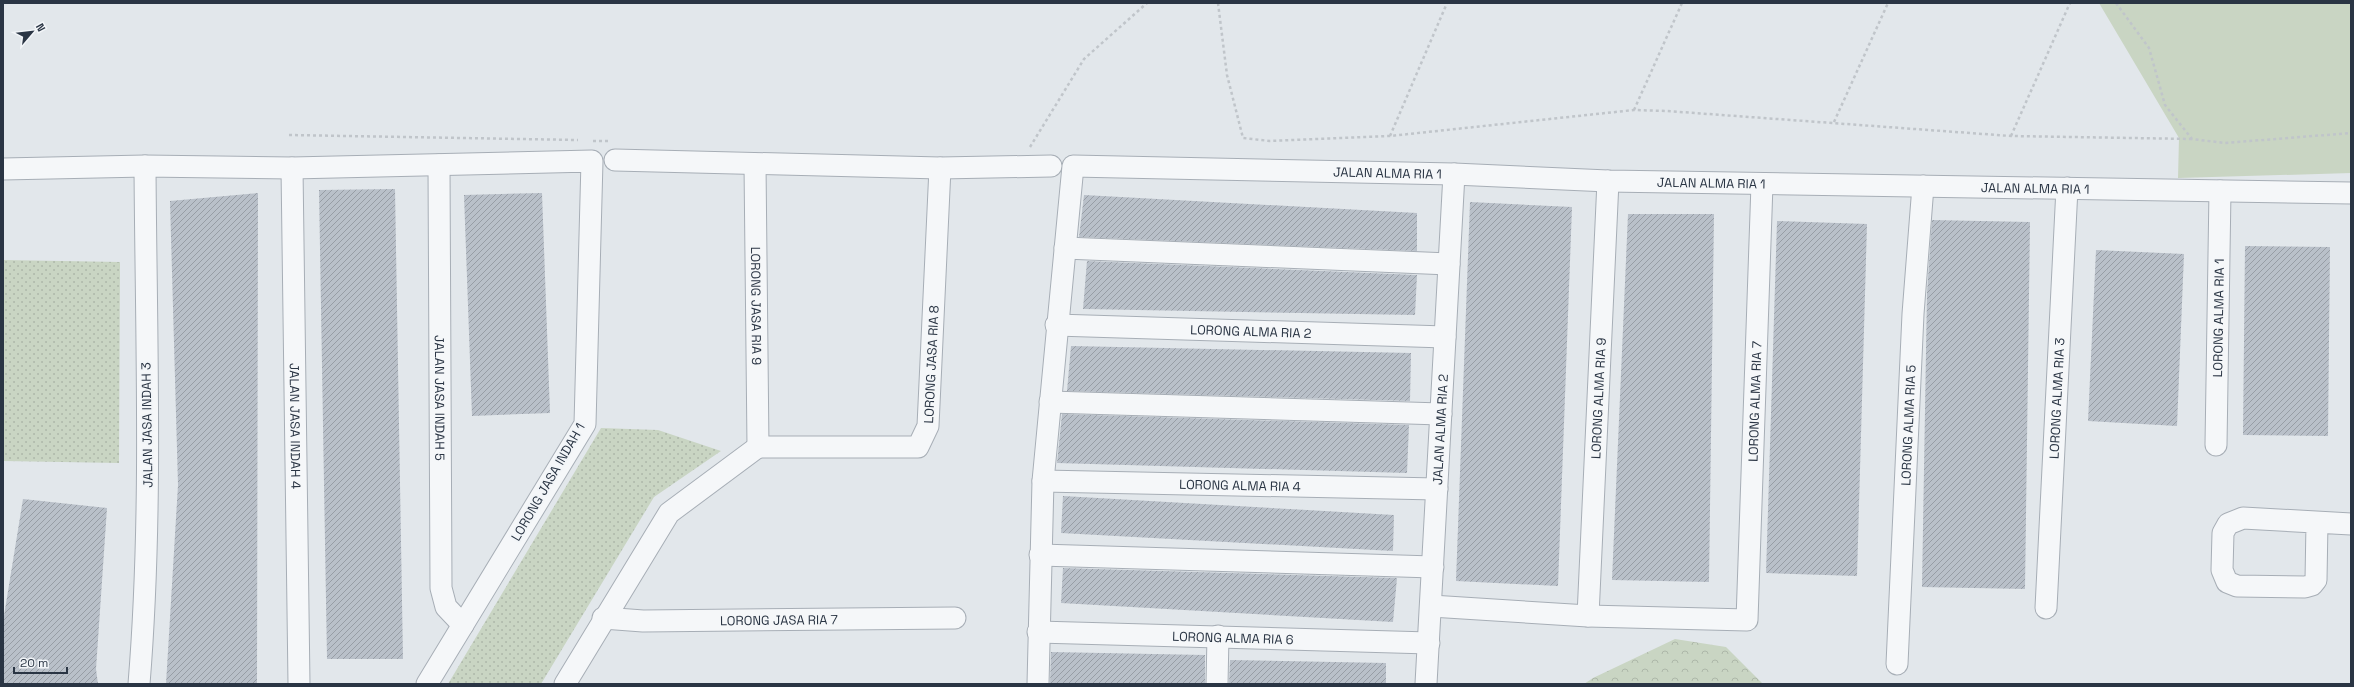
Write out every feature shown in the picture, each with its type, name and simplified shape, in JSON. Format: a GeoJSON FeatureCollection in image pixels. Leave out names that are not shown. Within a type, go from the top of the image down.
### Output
{"type":"FeatureCollection","features":[{"type":"Feature","properties":{"kind":"street"},"geometry":{"type":"LineString","coordinates":[[615,150],[755,164],[940,168],[1051,166]]}},
{"type":"Feature","properties":{"kind":"street","name":"LORONG JASA INDAH 1"},"geometry":{"type":"LineString","coordinates":[[427,684],[585,424],[592,161],[440,165]]}},
{"type":"Feature","properties":{"kind":"street","name":"LORONG JASA RIA 9"},"geometry":{"type":"LineString","coordinates":[[755,164],[758,447]]}},
{"type":"Feature","properties":{"kind":"street"},"geometry":{"type":"LineString","coordinates":[[3,169],[145,166],[292,168],[440,165]]}},
{"type":"Feature","properties":{"kind":"street","name":"JALAN JASA INDAH 5"},"geometry":{"type":"LineString","coordinates":[[440,165],[441,588],[446,607],[463,625]]}},
{"type":"Feature","properties":{"kind":"street","name":"JALAN JASA INDAH 3"},"geometry":{"type":"LineString","coordinates":[[139,684],[144,625],[148,507],[145,166]]}},
{"type":"Feature","properties":{"kind":"street","name":"JALAN ALMA RIA 1"},"geometry":{"type":"LineString","coordinates":[[1065,248],[1073,166],[1454,174],[1608,181],[2351,193]]}},
{"type":"Feature","properties":{"kind":"street","name":"JALAN JASA INDAH 4"},"geometry":{"type":"LineString","coordinates":[[292,168],[299,684]]}},
{"type":"Feature","properties":{"kind":"street","name":"LORONG JASA RIA 8"},"geometry":{"type":"LineString","coordinates":[[758,447],[918,447],[928,426],[940,168]]}},
{"type":"Feature","properties":{"kind":"street","name":"JALAN ALMA RIA 2"},"geometry":{"type":"LineString","coordinates":[[1426,684],[1454,174]]}},
{"type":"Feature","properties":{"kind":"street","name":"LORONG ALMA RIA 9"},"geometry":{"type":"LineString","coordinates":[[1588,616],[1608,181]]}},
{"type":"Feature","properties":{"kind":"street","name":"LORONG ALMA RIA 7"},"geometry":{"type":"LineString","coordinates":[[1588,616],[1747,620],[1762,184]]}},
{"type":"Feature","properties":{"kind":"street","name":"LORONG ALMA RIA 5"},"geometry":{"type":"LineString","coordinates":[[1897,664],[1914,314],[1923,186]]}},
{"type":"Feature","properties":{"kind":"street","name":"LORONG ALMA RIA 3"},"geometry":{"type":"LineString","coordinates":[[2046,608],[2067,188]]}},
{"type":"Feature","properties":{"kind":"street","name":"LORONG ALMA RIA 1"},"geometry":{"type":"LineString","coordinates":[[2216,445],[2220,191]]}},
{"type":"Feature","properties":{"kind":"street"},"geometry":{"type":"LineString","coordinates":[[1038,684],[1038,632],[1043,481],[1056,325],[1065,248],[1450,264]]}},
{"type":"Feature","properties":{"kind":"street","name":"LORONG ALMA RIA 2"},"geometry":{"type":"LineString","coordinates":[[1056,325],[1445,337]]}},
{"type":"Feature","properties":{"kind":"street"},"geometry":{"type":"LineString","coordinates":[[1050,402],[1441,414]]}},
{"type":"Feature","properties":{"kind":"street"},"geometry":{"type":"LineString","coordinates":[[565,684],[603,618],[669,513],[758,447]]}},
{"type":"Feature","properties":{"kind":"street","name":"LORONG ALMA RIA 4"},"geometry":{"type":"LineString","coordinates":[[1043,481],[1437,489]]}},
{"type":"Feature","properties":{"kind":"street"},"geometry":{"type":"LineString","coordinates":[[2317,523],[2316,580],[2312,585],[2305,588],[2237,586],[2227,582],[2222,570],[2223,533],[2228,524],[2243,518],[2351,524]]}},
{"type":"Feature","properties":{"kind":"street"},"geometry":{"type":"LineString","coordinates":[[1040,555],[1433,567]]}},
{"type":"Feature","properties":{"kind":"street"},"geometry":{"type":"LineString","coordinates":[[1431,606],[1588,616]]}},
{"type":"Feature","properties":{"kind":"street","name":"LORONG JASA RIA 7"},"geometry":{"type":"LineString","coordinates":[[603,618],[643,621],[955,618]]}},
{"type":"Feature","properties":{"kind":"street","name":"LORONG ALMA RIA 6"},"geometry":{"type":"LineString","coordinates":[[1038,632],[1429,643]]}},
{"type":"Feature","properties":{"kind":"street"},"geometry":{"type":"LineString","coordinates":[[1217,684],[1218,636]]}},
{"type":"Feature","properties":{"kind":"path"},"geometry":{"type":"LineString","coordinates":[[1028,149],[1084,59],[1147,3]]}},
{"type":"Feature","properties":{"kind":"path"},"geometry":{"type":"LineString","coordinates":[[1218,3],[1227,76],[1243,138],[1270,141],[1390,136],[1634,110],[1834,122],[2010,136],[2192,138],[2225,143],[2351,133]]}},
{"type":"Feature","properties":{"kind":"path"},"geometry":{"type":"LineString","coordinates":[[1390,136],[1447,3]]}},
{"type":"Feature","properties":{"kind":"path"},"geometry":{"type":"LineString","coordinates":[[1634,110],[1682,3]]}},
{"type":"Feature","properties":{"kind":"path"},"geometry":{"type":"LineString","coordinates":[[1834,122],[1888,3]]}},
{"type":"Feature","properties":{"kind":"path"},"geometry":{"type":"LineString","coordinates":[[2010,136],[2070,3]]}},
{"type":"Feature","properties":{"kind":"path"},"geometry":{"type":"LineString","coordinates":[[2116,3],[2149,48],[2165,105],[2192,138]]}},
{"type":"Feature","properties":{"kind":"path"},"geometry":{"type":"LineString","coordinates":[[289,135],[583,140]]}},
{"type":"Feature","properties":{"kind":"path"},"geometry":{"type":"LineString","coordinates":[[591,141],[615,150]]}},
{"type":"Feature","properties":{"kind":"green space"},"geometry":{"type":"Polygon","coordinates":[[[2099,3],[2351,3],[2351,173],[2178,178],[2179,138],[2099,3]]]}},
{"type":"Feature","properties":{"kind":"green space"},"geometry":{"type":"Polygon","coordinates":[[[3,260],[120,262],[119,463],[3,461],[3,260]]]}},
{"type":"Feature","properties":{"kind":"green space"},"geometry":{"type":"Polygon","coordinates":[[[601,428],[658,430],[721,451],[654,497],[541,684],[448,684],[601,428]]]}},
{"type":"Feature","properties":{"kind":"green space"},"geometry":{"type":"Polygon","coordinates":[[[1675,639],[1726,647],[1763,684],[1584,684],[1593,678],[1675,639]]]}},
{"type":"Feature","properties":{"kind":"building"},"geometry":{"type":"Polygon","coordinates":[[[395,189],[403,659],[327,659],[319,190],[395,189]]]}},
{"type":"Feature","properties":{"kind":"building"},"geometry":{"type":"Polygon","coordinates":[[[258,193],[257,684],[166,684],[178,485],[170,201],[258,193]]]}},
{"type":"Feature","properties":{"kind":"building"},"geometry":{"type":"Polygon","coordinates":[[[542,193],[550,413],[472,416],[464,195],[542,193]]]}},
{"type":"Feature","properties":{"kind":"building"},"geometry":{"type":"Polygon","coordinates":[[[1084,195],[1417,213],[1417,251],[1079,237],[1084,195]]]}},
{"type":"Feature","properties":{"kind":"building"},"geometry":{"type":"Polygon","coordinates":[[[1470,202],[1572,207],[1558,586],[1456,581],[1470,202]]]}},
{"type":"Feature","properties":{"kind":"building"},"geometry":{"type":"Polygon","coordinates":[[[1628,214],[1714,214],[1709,582],[1612,580],[1628,214]]]}},
{"type":"Feature","properties":{"kind":"building"},"geometry":{"type":"Polygon","coordinates":[[[1932,220],[2030,222],[2025,589],[1922,587],[1927,293],[1932,220]]]}},
{"type":"Feature","properties":{"kind":"building"},"geometry":{"type":"Polygon","coordinates":[[[1777,221],[1867,224],[1857,576],[1766,573],[1777,221]]]}},
{"type":"Feature","properties":{"kind":"building"},"geometry":{"type":"Polygon","coordinates":[[[2245,246],[2330,247],[2328,436],[2243,435],[2245,246]]]}},
{"type":"Feature","properties":{"kind":"building"},"geometry":{"type":"Polygon","coordinates":[[[2096,250],[2184,254],[2177,426],[2088,421],[2096,250]]]}},
{"type":"Feature","properties":{"kind":"building"},"geometry":{"type":"Polygon","coordinates":[[[1087,261],[1417,275],[1415,315],[1083,309],[1087,261]]]}},
{"type":"Feature","properties":{"kind":"building"},"geometry":{"type":"Polygon","coordinates":[[[1071,346],[1411,353],[1410,401],[1067,391],[1071,346]]]}},
{"type":"Feature","properties":{"kind":"building"},"geometry":{"type":"Polygon","coordinates":[[[1062,414],[1409,425],[1407,473],[1057,463],[1062,414]]]}},
{"type":"Feature","properties":{"kind":"building"},"geometry":{"type":"Polygon","coordinates":[[[1063,496],[1394,515],[1393,551],[1061,533],[1063,496]]]}},
{"type":"Feature","properties":{"kind":"building"},"geometry":{"type":"Polygon","coordinates":[[[23,499],[107,508],[96,669],[98,684],[3,684],[3,622],[23,499]]]}},
{"type":"Feature","properties":{"kind":"building"},"geometry":{"type":"Polygon","coordinates":[[[1063,568],[1397,578],[1393,622],[1061,603],[1063,568]]]}},
{"type":"Feature","properties":{"kind":"building"},"geometry":{"type":"Polygon","coordinates":[[[1051,652],[1205,655],[1205,684],[1050,684],[1051,652]]]}},
{"type":"Feature","properties":{"kind":"building"},"geometry":{"type":"Polygon","coordinates":[[[1230,660],[1386,663],[1386,684],[1229,684],[1230,660]]]}}]}
